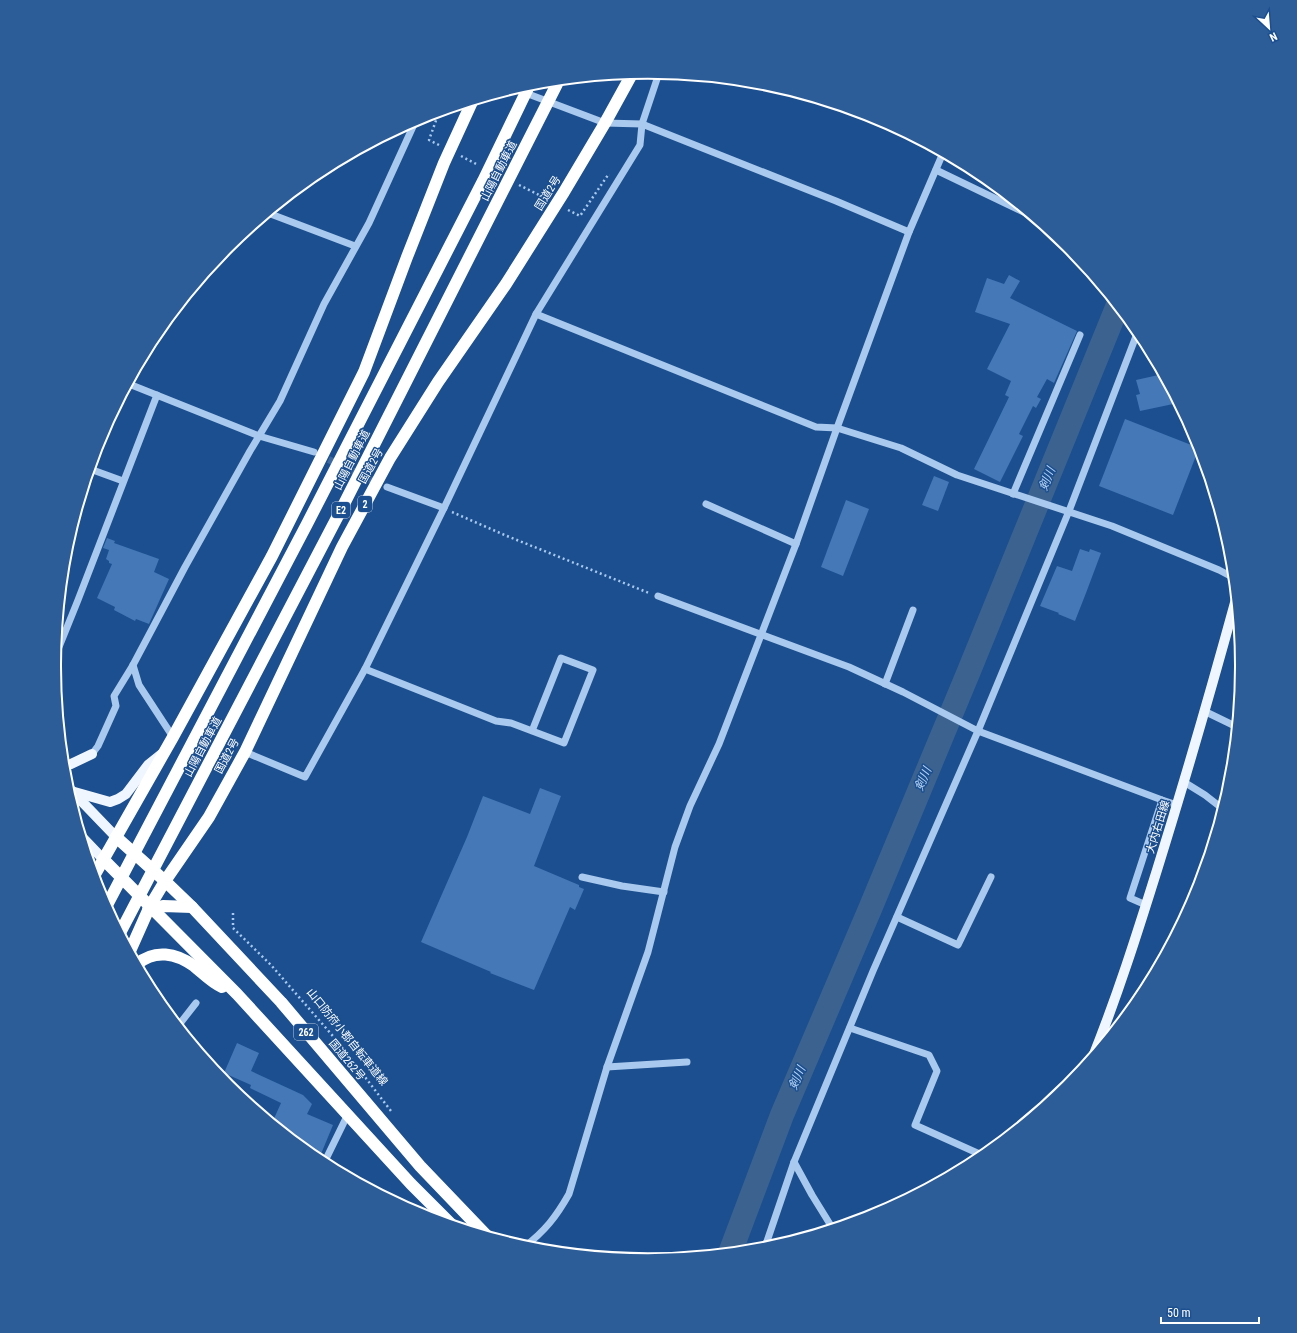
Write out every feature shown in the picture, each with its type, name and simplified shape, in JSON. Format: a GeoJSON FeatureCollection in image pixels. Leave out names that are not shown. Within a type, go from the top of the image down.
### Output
{"type":"FeatureCollection","features":[{"type":"Feature","properties":{"kind":"highway","name":"国道2号"},"geometry":{"type":"LineString","coordinates":[[133,946],[165,881],[209,817],[245,752],[342,547],[390,458],[438,382],[506,284],[564,192],[629,80]]}},
{"type":"Feature","properties":{"kind":"highway","name":"山陽自動車道"},"geometry":{"type":"LineString","coordinates":[[123,928],[338,517],[556,87]]}},
{"type":"Feature","properties":{"kind":"highway","name":"山陽自動車道"},"geometry":{"type":"LineString","coordinates":[[110,900],[307,524],[484,181],[526,92]]}},
{"type":"Feature","properties":{"kind":"highway"},"geometry":{"type":"LineString","coordinates":[[98,869],[164,753],[272,556],[364,372],[444,163],[470,107]]}},
{"type":"Feature","properties":{"kind":"highway","name":"国道262号"},"geometry":{"type":"LineString","coordinates":[[116,837],[192,907],[281,1002],[420,1166],[481,1229]]}},
{"type":"Feature","properties":{"kind":"highway","name":"262"},"geometry":{"type":"LineString","coordinates":[[103,859],[237,994],[411,1184],[444,1217]]}},
{"type":"Feature","properties":{"kind":"highway"},"geometry":{"type":"LineString","coordinates":[[121,923],[136,914],[151,908],[163,906],[192,907]]}},
{"type":"Feature","properties":{"kind":"highway"},"geometry":{"type":"LineString","coordinates":[[141,962],[153,955],[170,954],[193,965],[218,985],[237,994]]}},
{"type":"Feature","properties":{"kind":"main road","name":"大内右田線"},"geometry":{"type":"LineString","coordinates":[[1098,1045],[1112,1009],[1146,905],[1184,782],[1233,609]]}},
{"type":"Feature","properties":{"kind":"main road"},"geometry":{"type":"LineString","coordinates":[[74,790],[110,802],[118,799],[126,794],[148,765],[164,753]]}},
{"type":"Feature","properties":{"kind":"main road"},"geometry":{"type":"LineString","coordinates":[[70,767],[92,754]]}},
{"type":"Feature","properties":{"kind":"main road"},"geometry":{"type":"LineString","coordinates":[[75,794],[116,837]]}},
{"type":"Feature","properties":{"kind":"main road"},"geometry":{"type":"LineString","coordinates":[[89,844],[103,859]]}},
{"type":"Feature","properties":{"kind":"street"},"geometry":{"type":"LineString","coordinates":[[245,752],[305,777],[365,669],[444,508],[536,314],[640,145],[642,124],[657,79]]}},
{"type":"Feature","properties":{"kind":"street"},"geometry":{"type":"LineString","coordinates":[[524,92],[605,123],[642,124],[836,201],[909,232]]}},
{"type":"Feature","properties":{"kind":"street"},"geometry":{"type":"LineString","coordinates":[[92,754],[98,746],[116,706],[114,696],[133,665],[185,567],[280,401],[324,304],[368,223],[411,130]]}},
{"type":"Feature","properties":{"kind":"street"},"geometry":{"type":"LineString","coordinates":[[530,1242],[547,1227],[560,1211],[569,1194],[607,1067],[648,952],[675,847],[690,806],[719,744],[796,544],[909,232],[941,158]]}},
{"type":"Feature","properties":{"kind":"street"},"geometry":{"type":"LineString","coordinates":[[936,170],[1016,208]]}},
{"type":"Feature","properties":{"kind":"street"},"geometry":{"type":"LineString","coordinates":[[273,215],[355,246]]}},
{"type":"Feature","properties":{"kind":"street"},"geometry":{"type":"LineString","coordinates":[[536,314],[816,427],[837,428],[901,448],[957,476],[1112,526],[1168,548],[1229,575]]}},
{"type":"Feature","properties":{"kind":"street"},"geometry":{"type":"LineString","coordinates":[[1013,494],[1080,335]]}},
{"type":"Feature","properties":{"kind":"street"},"geometry":{"type":"LineString","coordinates":[[767,1242],[794,1162],[978,731],[1135,338]]}},
{"type":"Feature","properties":{"kind":"street"},"geometry":{"type":"LineString","coordinates":[[133,386],[259,436],[314,452]]}},
{"type":"Feature","properties":{"kind":"street"},"geometry":{"type":"LineString","coordinates":[[62,640],[157,395]]}},
{"type":"Feature","properties":{"kind":"street"},"geometry":{"type":"LineString","coordinates":[[95,471],[123,482]]}},
{"type":"Feature","properties":{"kind":"street"},"geometry":{"type":"LineString","coordinates":[[387,487],[444,508]]}},
{"type":"Feature","properties":{"kind":"street"},"geometry":{"type":"LineString","coordinates":[[706,504],[796,544]]}},
{"type":"Feature","properties":{"kind":"street"},"geometry":{"type":"LineString","coordinates":[[658,596],[849,667],[904,692],[952,719],[978,731],[1177,805]]}},
{"type":"Feature","properties":{"kind":"street"},"geometry":{"type":"LineString","coordinates":[[885,684],[913,610]]}},
{"type":"Feature","properties":{"kind":"street"},"geometry":{"type":"LineString","coordinates":[[365,669],[496,721],[511,723],[532,731],[564,743],[593,670],[562,658],[532,731]]}},
{"type":"Feature","properties":{"kind":"street"},"geometry":{"type":"LineString","coordinates":[[133,665],[139,685],[173,736]]}},
{"type":"Feature","properties":{"kind":"street"},"geometry":{"type":"LineString","coordinates":[[1204,711],[1233,725]]}},
{"type":"Feature","properties":{"kind":"street"},"geometry":{"type":"LineString","coordinates":[[1184,782],[1219,805]]}},
{"type":"Feature","properties":{"kind":"street"},"geometry":{"type":"LineString","coordinates":[[1146,905],[1130,898],[1162,800]]}},
{"type":"Feature","properties":{"kind":"street"},"geometry":{"type":"LineString","coordinates":[[582,877],[622,886],[664,892]]}},
{"type":"Feature","properties":{"kind":"street"},"geometry":{"type":"LineString","coordinates":[[897,918],[958,945],[990,877]]}},
{"type":"Feature","properties":{"kind":"street"},"geometry":{"type":"LineString","coordinates":[[181,1022],[196,1003]]}},
{"type":"Feature","properties":{"kind":"street"},"geometry":{"type":"LineString","coordinates":[[850,1028],[929,1055],[937,1071],[915,1125],[978,1153]]}},
{"type":"Feature","properties":{"kind":"street"},"geometry":{"type":"LineString","coordinates":[[607,1067],[687,1062]]}},
{"type":"Feature","properties":{"kind":"street"},"geometry":{"type":"LineString","coordinates":[[327,1158],[348,1114]]}},
{"type":"Feature","properties":{"kind":"street"},"geometry":{"type":"LineString","coordinates":[[794,1162],[831,1225]]}},
{"type":"Feature","properties":{"kind":"path"},"geometry":{"type":"LineString","coordinates":[[437,119],[430,140],[439,145]]}},
{"type":"Feature","properties":{"kind":"path"},"geometry":{"type":"LineString","coordinates":[[568,210],[580,216],[608,175],[623,173]]}},
{"type":"Feature","properties":{"kind":"path"},"geometry":{"type":"LineString","coordinates":[[444,508],[507,536],[658,596]]}},
{"type":"Feature","properties":{"kind":"path","name":"山口防府小郡自転車道線"},"geometry":{"type":"LineString","coordinates":[[233,913],[233,928],[271,965],[339,1043],[396,1117]]}},
{"type":"Feature","properties":{"kind":"building"},"geometry":{"type":"Polygon","coordinates":[[[1009,275],[1020,281],[1010,298],[1077,331],[1054,383],[1047,379],[1037,397],[1041,399],[1036,408],[1033,406],[1019,434],[1023,436],[1000,482],[974,469],[1009,397],[1005,395],[1011,381],[987,369],[1010,324],[975,312],[987,278],[1004,284],[1009,275]]]}},
{"type":"Feature","properties":{"kind":"building"},"geometry":{"type":"Polygon","coordinates":[[[1158,375],[1173,404],[1140,411],[1136,395],[1140,394],[1136,380],[1158,375]]]}},
{"type":"Feature","properties":{"kind":"building"},"geometry":{"type":"Polygon","coordinates":[[[1125,419],[1192,445],[1196,455],[1173,515],[1099,486],[1125,419]]]}},
{"type":"Feature","properties":{"kind":"building"},"geometry":{"type":"Polygon","coordinates":[[[934,476],[949,482],[938,511],[922,505],[934,476]]]}},
{"type":"Feature","properties":{"kind":"building"},"geometry":{"type":"Polygon","coordinates":[[[846,500],[869,509],[843,576],[821,567],[846,500]]]}},
{"type":"Feature","properties":{"kind":"building"},"geometry":{"type":"Polygon","coordinates":[[[107,538],[115,541],[114,543],[159,559],[154,572],[169,579],[149,624],[136,619],[135,621],[114,610],[115,607],[97,598],[112,564],[106,559],[109,550],[103,548],[107,538]]]}},
{"type":"Feature","properties":{"kind":"building"},"geometry":{"type":"Polygon","coordinates":[[[1080,549],[1089,552],[1090,549],[1101,553],[1075,621],[1040,606],[1057,566],[1072,571],[1080,549]]]}},
{"type":"Feature","properties":{"kind":"building"},"geometry":{"type":"Polygon","coordinates":[[[540,788],[561,796],[534,866],[579,885],[579,887],[584,889],[575,910],[570,907],[534,990],[490,973],[491,972],[421,942],[467,837],[483,796],[530,814],[540,788]]]}},
{"type":"Feature","properties":{"kind":"building"},"geometry":{"type":"Polygon","coordinates":[[[237,1043],[259,1053],[251,1071],[303,1095],[312,1104],[307,1114],[333,1125],[321,1154],[274,1119],[281,1103],[250,1088],[251,1085],[224,1073],[237,1043]]]}},
{"type":"Feature","properties":{"kind":"waterway","name":"剣川"},"geometry":{"type":"LineString","coordinates":[[732,1248],[782,1115],[969,671],[1116,310]]}},
{"type":"Feature","properties":{"kind":"tunnel"},"geometry":{"type":"LineString","coordinates":[[319,455],[380,484]]}}]}
